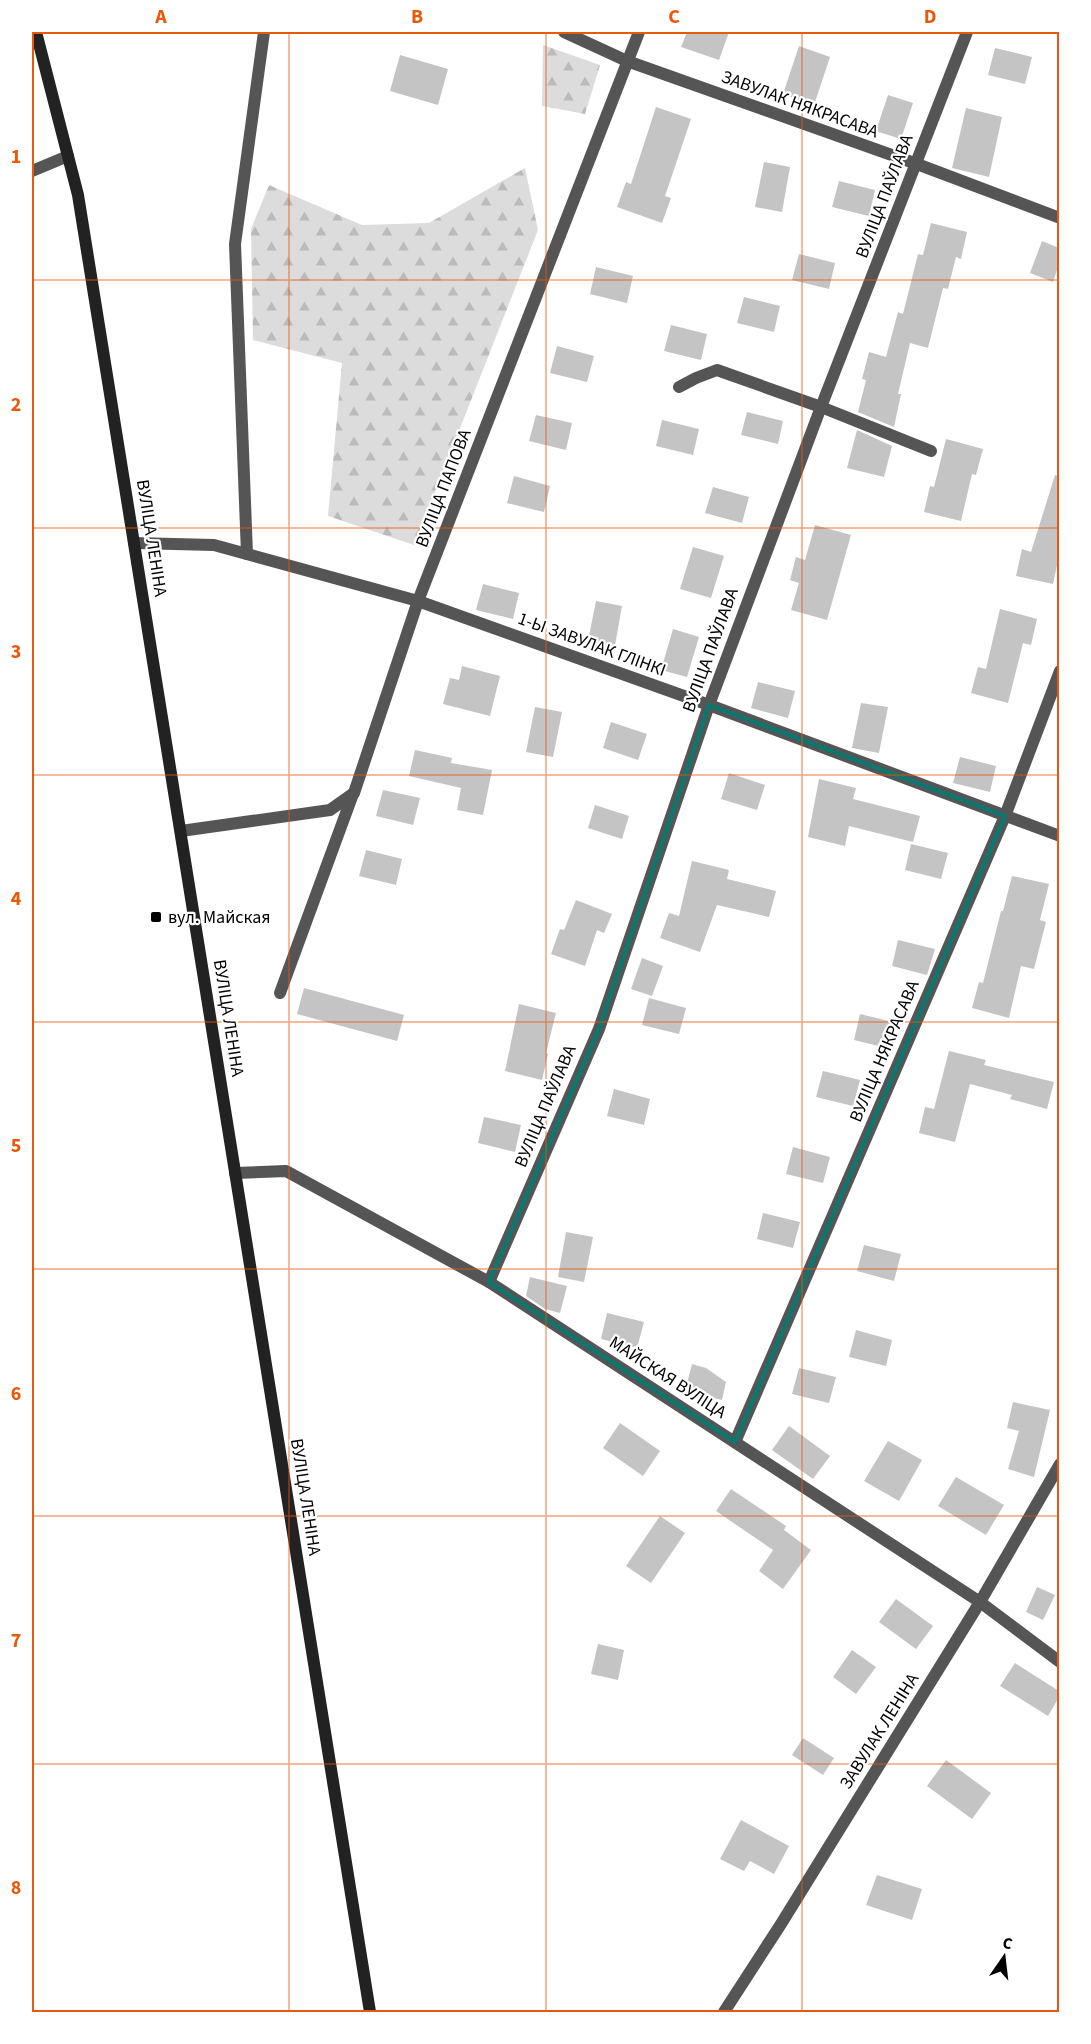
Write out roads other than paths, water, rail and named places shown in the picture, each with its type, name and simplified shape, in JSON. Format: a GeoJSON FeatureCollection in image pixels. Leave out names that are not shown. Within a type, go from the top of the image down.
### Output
{"type":"FeatureCollection","features":[{"type":"Feature","properties":{"kind":"main road","name":"ВУЛІЦА ЛЕНІНА"},"geometry":{"type":"LineString","coordinates":[[36,32],[78,195],[370,2013]]}},
{"type":"Feature","properties":{"kind":"street"},"geometry":{"type":"LineString","coordinates":[[247,554],[235,244],[264,32]]}},
{"type":"Feature","properties":{"kind":"street","name":"ЗАВУЛАК НЯКРАСАВА"},"geometry":{"type":"LineString","coordinates":[[564,32],[627,61],[916,164],[1059,218]]}},
{"type":"Feature","properties":{"kind":"street","name":"ВУЛІЦА ПАПОВА"},"geometry":{"type":"LineString","coordinates":[[280,993],[354,793],[418,601],[639,32]]}},
{"type":"Feature","properties":{"kind":"street","name":"ВУЛІЦА ПАЎЛАВА"},"geometry":{"type":"LineString","coordinates":[[489,1282],[598,1029],[709,705],[821,407],[967,32]]}},
{"type":"Feature","properties":{"kind":"street"},"geometry":{"type":"LineString","coordinates":[[32,171],[68,156]]}},
{"type":"Feature","properties":{"kind":"street"},"geometry":{"type":"LineString","coordinates":[[679,387],[717,370],[821,407],[931,451]]}},
{"type":"Feature","properties":{"kind":"street","name":"1-Ы ЗАВУЛАК ГЛІНКІ"},"geometry":{"type":"LineString","coordinates":[[134,543],[214,545],[418,601],[709,705],[1059,836]]}},
{"type":"Feature","properties":{"kind":"street","name":"ВУЛІЦА НЯКРАСАВА"},"geometry":{"type":"LineString","coordinates":[[735,1442],[1005,816],[1059,671]]}},
{"type":"Feature","properties":{"kind":"street"},"geometry":{"type":"LineString","coordinates":[[181,831],[330,810],[354,793]]}},
{"type":"Feature","properties":{"kind":"street","name":"МАЙСКАЯ ВУЛІЦА"},"geometry":{"type":"LineString","coordinates":[[236,1173],[286,1170],[489,1282],[980,1602],[1059,1662]]}},
{"type":"Feature","properties":{"kind":"street","name":"ЗАВУЛАК ЛЕНІНА"},"geometry":{"type":"LineString","coordinates":[[724,2013],[980,1602],[1059,1464]]}},
{"type":"Feature","properties":{"kind":"place","name":"вул. Майская"},"geometry":{"type":"Point","coordinates":[156,917]}}]}
